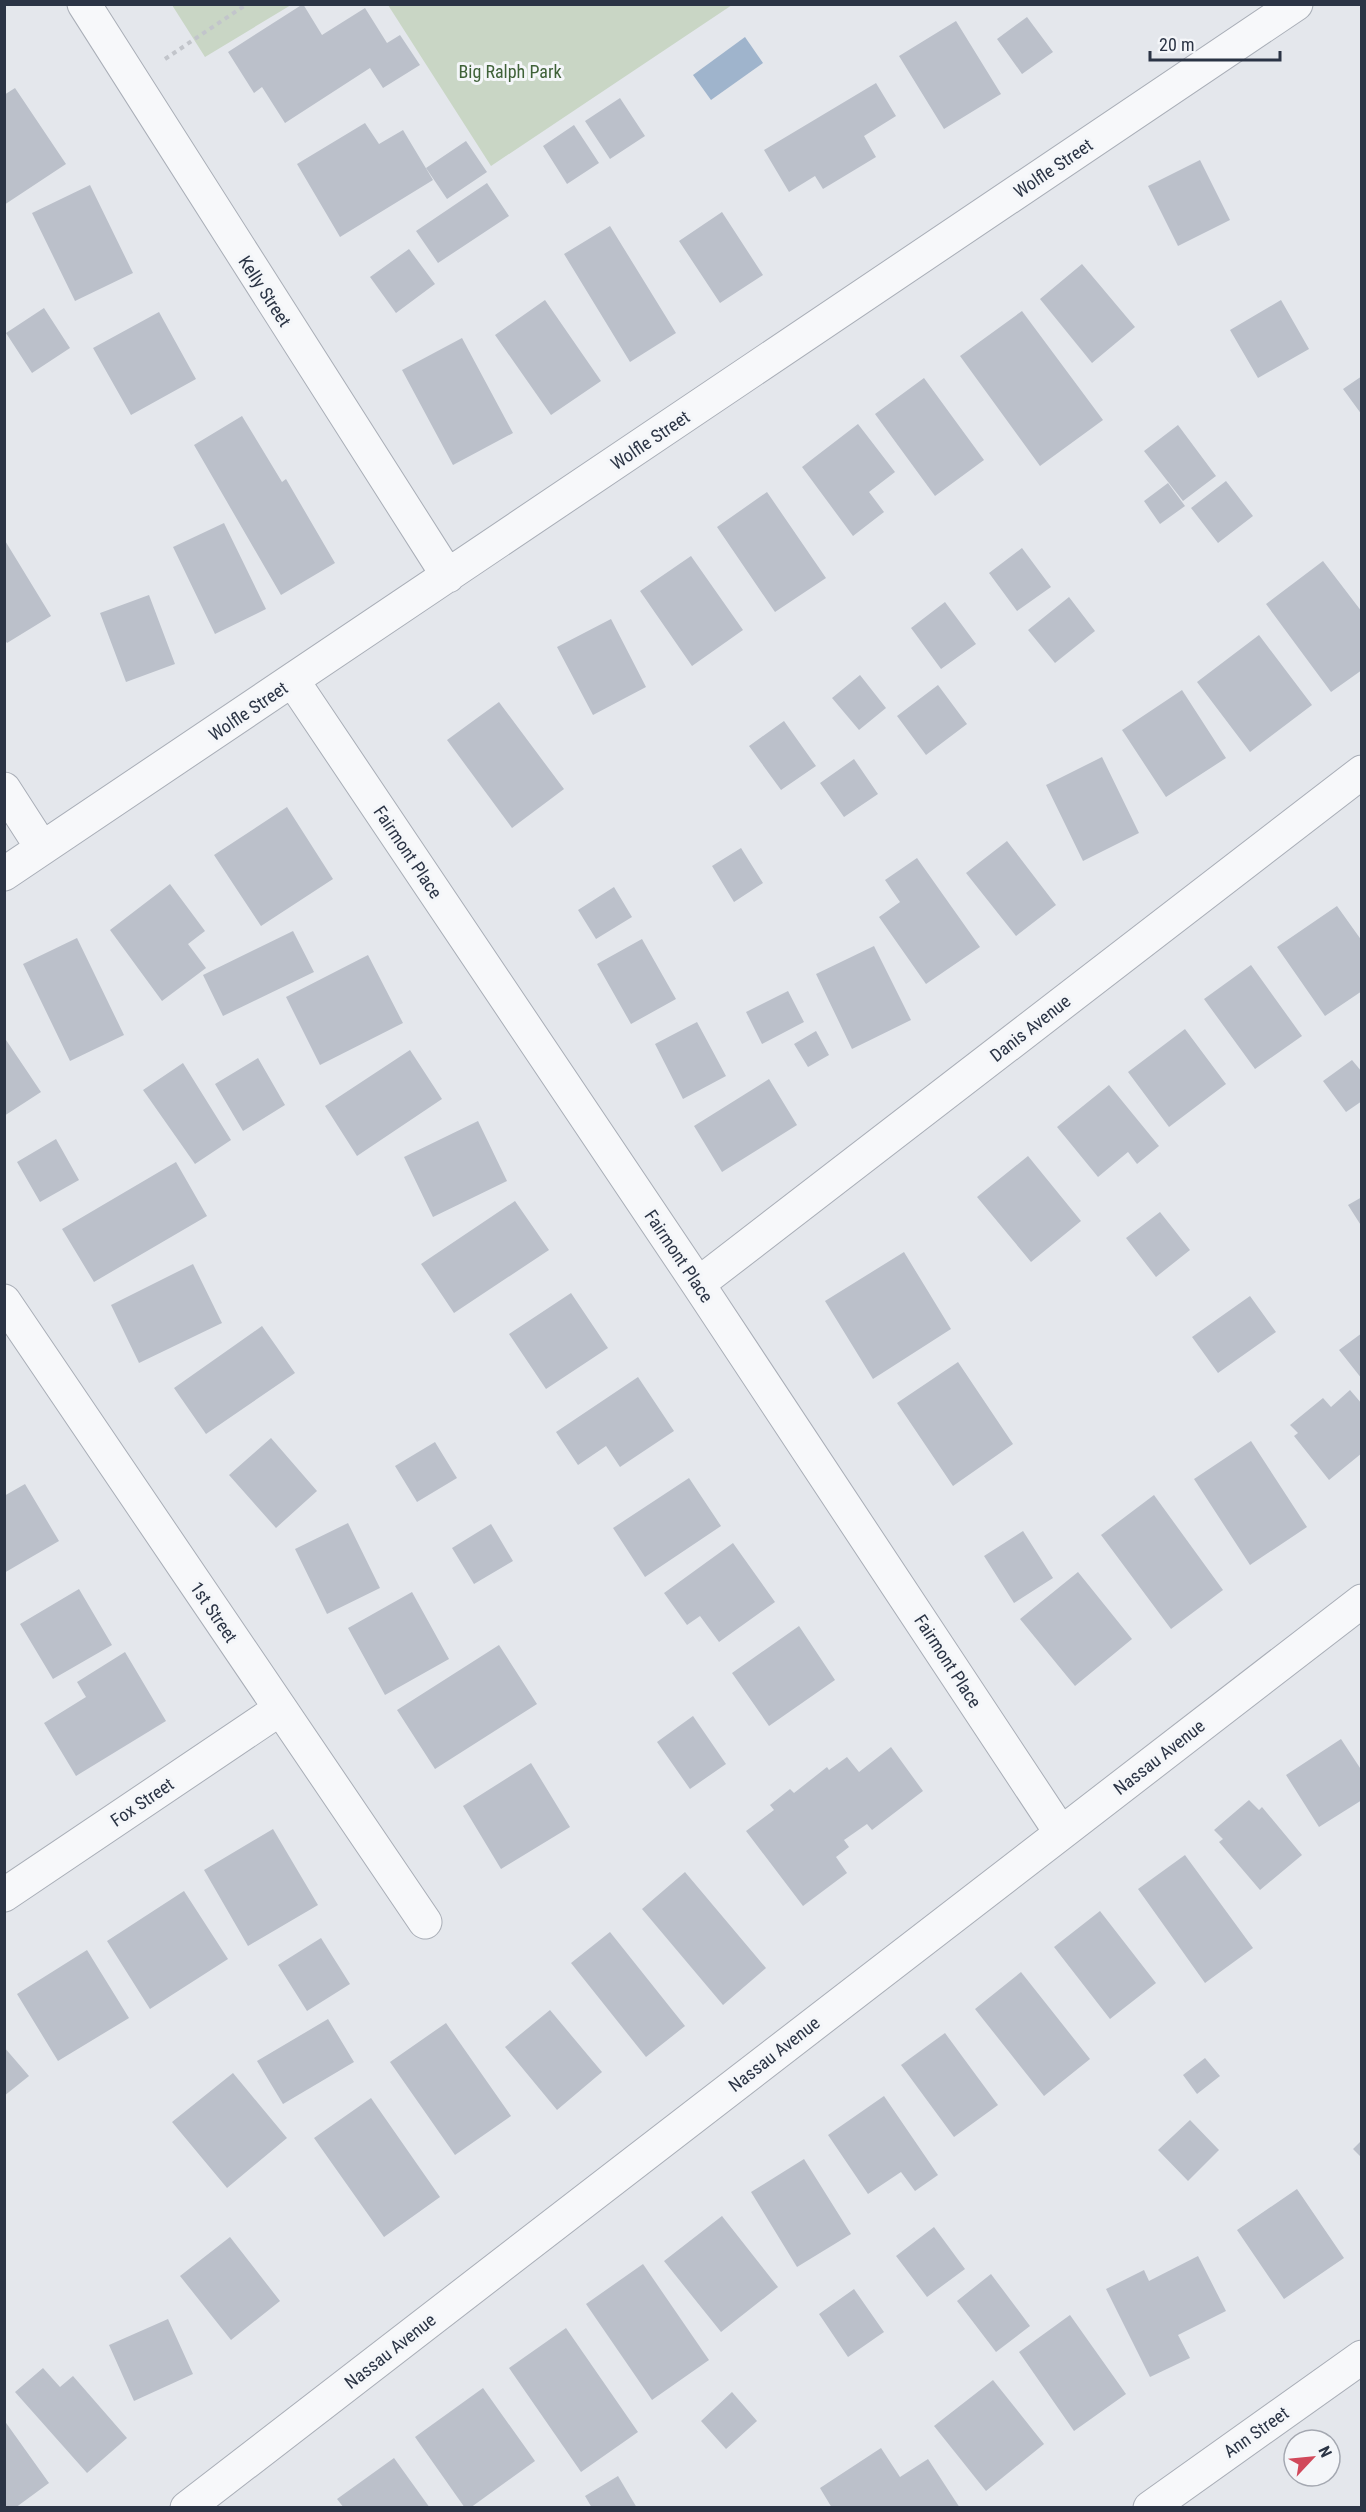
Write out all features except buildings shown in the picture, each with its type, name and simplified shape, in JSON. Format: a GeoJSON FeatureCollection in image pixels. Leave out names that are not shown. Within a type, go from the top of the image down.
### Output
{"type":"FeatureCollection","features":[{"type":"Feature","properties":{"kind":"street","name":"Kelly Street"},"geometry":{"type":"LineString","coordinates":[[84,4],[448,576]]}},
{"type":"Feature","properties":{"kind":"street","name":"Wolfle Street"},"geometry":{"type":"LineString","coordinates":[[4,874],[1296,4]]}},
{"type":"Feature","properties":{"kind":"street","name":"Fairmont Place"},"geometry":{"type":"LineString","coordinates":[[293,681],[698,1284],[1061,1833]]}},
{"type":"Feature","properties":{"kind":"street","name":"Danis Avenue"},"geometry":{"type":"LineString","coordinates":[[698,1284],[1362,772]]}},
{"type":"Feature","properties":{"kind":"street"},"geometry":{"type":"LineString","coordinates":[[4,789],[42,848]]}},
{"type":"Feature","properties":{"kind":"street","name":"1st Street"},"geometry":{"type":"LineString","coordinates":[[4,1300],[425,1922]]}},
{"type":"Feature","properties":{"kind":"street","name":"Nassau Avenue"},"geometry":{"type":"LineString","coordinates":[[187,2508],[1362,1601]]}},
{"type":"Feature","properties":{"kind":"street","name":"Fox Street"},"geometry":{"type":"LineString","coordinates":[[4,1895],[280,1709]]}},
{"type":"Feature","properties":{"kind":"street","name":"Ann Street"},"geometry":{"type":"LineString","coordinates":[[1150,2508],[1362,2357]]}},
{"type":"Feature","properties":{"kind":"path"},"geometry":{"type":"LineString","coordinates":[[132,81],[247,4]]}},
{"type":"Feature","properties":{"kind":"green space"},"geometry":{"type":"Polygon","coordinates":[[[172,5],[291,5],[205,57],[172,5]]]}},
{"type":"Feature","properties":{"kind":"green space","name":"Big Ralph Park"},"geometry":{"type":"Polygon","coordinates":[[[388,5],[732,5],[491,166],[388,5]]]}},
{"type":"Feature","properties":{"kind":"water"},"geometry":{"type":"Polygon","coordinates":[[[745,37],[763,63],[711,100],[693,75],[745,37]]]}}]}
